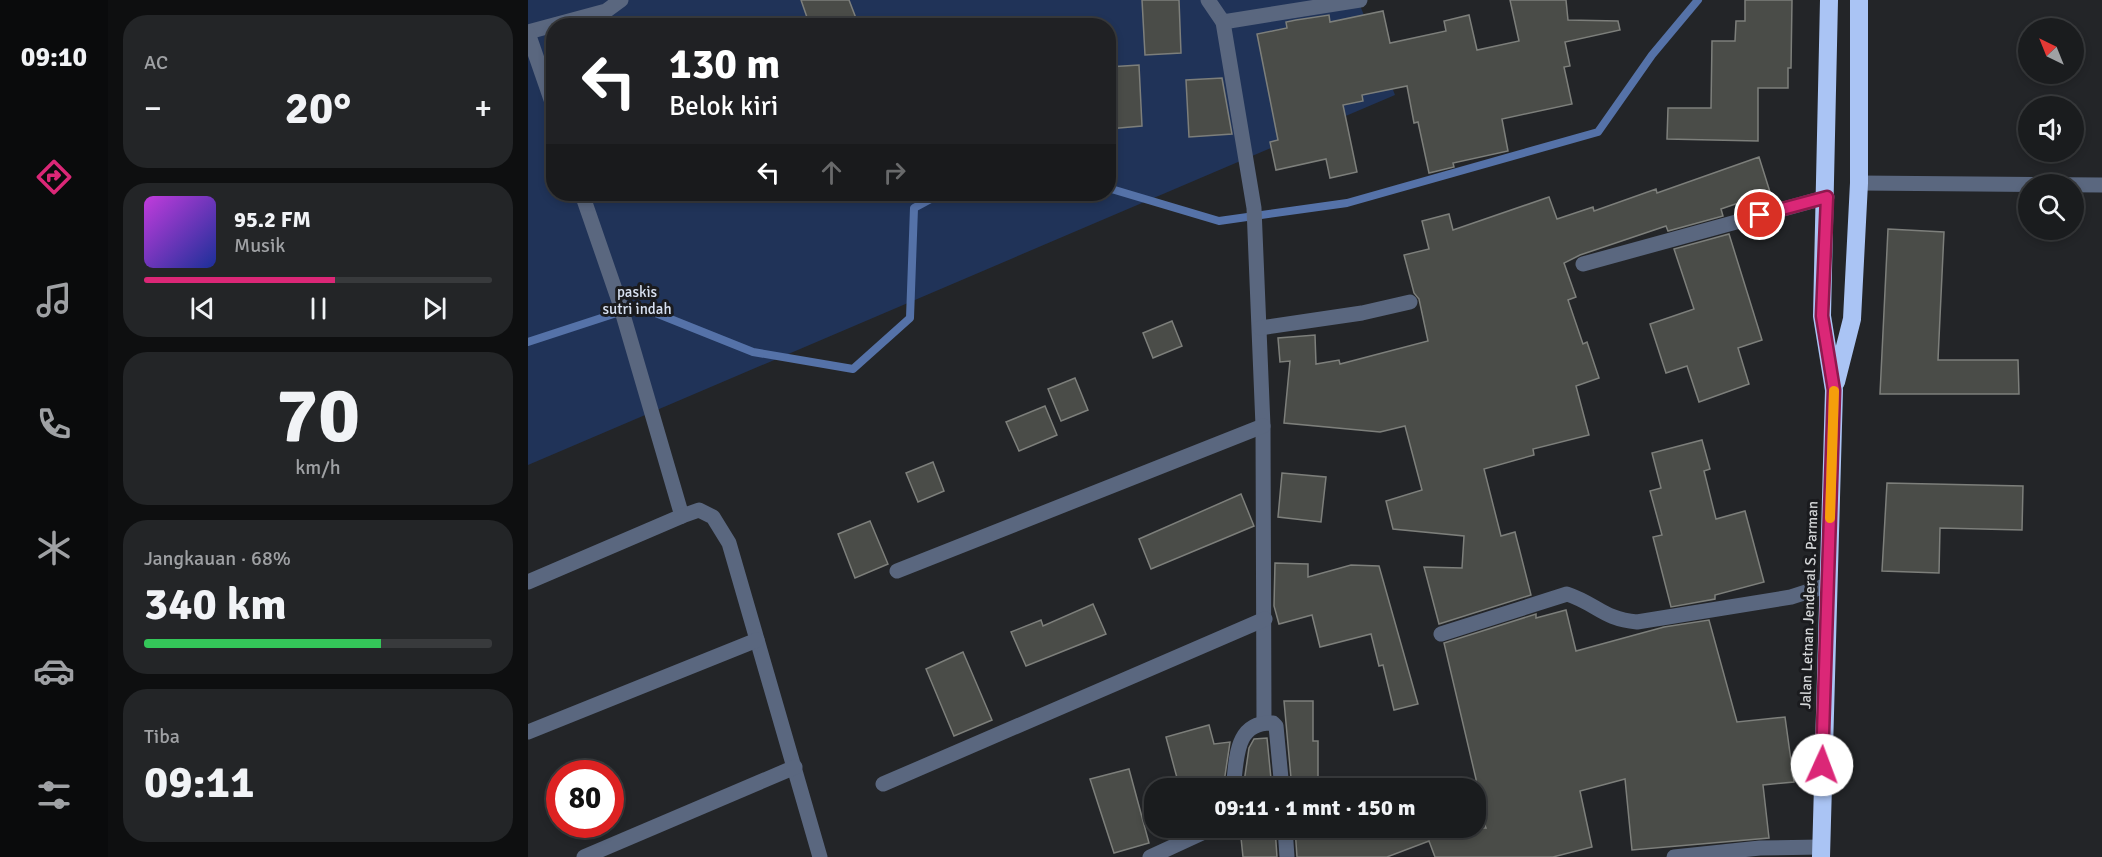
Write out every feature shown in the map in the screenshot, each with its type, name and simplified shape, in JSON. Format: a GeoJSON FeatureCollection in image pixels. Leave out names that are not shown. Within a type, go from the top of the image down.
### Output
{"type":"FeatureCollection","features":[{"type":"Feature","properties":{"kind":"highway","name":"Jalan Letnan Jenderal S. Parman"},"geometry":{"type":"LineString","coordinates":[[1821,852],[1834,390],[1822,316],[1827,197],[1829,0]]}},
{"type":"Feature","properties":{"kind":"highway","name":"Jalan Letnan Jenderal S. Parman"},"geometry":{"type":"LineString","coordinates":[[1834,390],[1852,320],[1859,183],[1858,0]]}},
{"type":"Feature","properties":{"kind":"street"},"geometry":{"type":"LineString","coordinates":[[580,18],[606,11],[621,0]]}},
{"type":"Feature","properties":{"kind":"street"},"geometry":{"type":"LineString","coordinates":[[1208,0],[1223,22],[1254,208],[1254,260],[1260,328],[1263,426],[1264,723]]}},
{"type":"Feature","properties":{"kind":"street"},"geometry":{"type":"LineString","coordinates":[[1223,22],[1278,7],[1360,0]]}},
{"type":"Feature","properties":{"kind":"street"},"geometry":{"type":"LineString","coordinates":[[546,27],[528,32],[546,85]]}},
{"type":"Feature","properties":{"kind":"street"},"geometry":{"type":"LineString","coordinates":[[1859,183],[2102,184]]}},
{"type":"Feature","properties":{"kind":"street"},"geometry":{"type":"LineString","coordinates":[[1583,264],[1827,197]]}},
{"type":"Feature","properties":{"kind":"street"},"geometry":{"type":"LineString","coordinates":[[584,201],[619,301],[682,516]]}},
{"type":"Feature","properties":{"kind":"street"},"geometry":{"type":"LineString","coordinates":[[1260,328],[1362,313],[1410,302]]}},
{"type":"Feature","properties":{"kind":"street"},"geometry":{"type":"LineString","coordinates":[[897,572],[1263,426]]}},
{"type":"Feature","properties":{"kind":"street"},"geometry":{"type":"LineString","coordinates":[[528,582],[699,510],[713,517],[729,543],[820,857]]}},
{"type":"Feature","properties":{"kind":"street"},"geometry":{"type":"LineString","coordinates":[[1441,634],[1567,594],[1617,620],[1637,622],[1791,597],[1828,585]]}},
{"type":"Feature","properties":{"kind":"street"},"geometry":{"type":"LineString","coordinates":[[883,783],[1265,619]]}},
{"type":"Feature","properties":{"kind":"street"},"geometry":{"type":"LineString","coordinates":[[528,732],[757,640]]}},
{"type":"Feature","properties":{"kind":"street"},"geometry":{"type":"LineString","coordinates":[[1235,778],[1239,748],[1245,734],[1255,725],[1264,723],[1274,723],[1276,726],[1281,778]]}},
{"type":"Feature","properties":{"kind":"street"},"geometry":{"type":"LineString","coordinates":[[584,857],[795,767]]}},
{"type":"Feature","properties":{"kind":"street"},"geometry":{"type":"LineString","coordinates":[[1150,857],[1191,838]]}},
{"type":"Feature","properties":{"kind":"street"},"geometry":{"type":"LineString","coordinates":[[1286,838],[1287,857]]}},
{"type":"Feature","properties":{"kind":"street"},"geometry":{"type":"LineString","coordinates":[[1674,857],[1760,848],[1821,852]]}},
{"type":"Feature","properties":{"kind":"green space","name":"paskis sutri indah"},"geometry":{"type":"Polygon","coordinates":[[[528,0],[1358,0],[1395,95],[528,465],[528,0]]]}},
{"type":"Feature","properties":{"kind":"building"},"geometry":{"type":"Polygon","coordinates":[[[801,0],[849,0],[856,18],[807,18],[801,0]]]}},
{"type":"Feature","properties":{"kind":"building"},"geometry":{"type":"Polygon","coordinates":[[[1142,0],[1179,0],[1181,53],[1145,55],[1142,0]]]}},
{"type":"Feature","properties":{"kind":"building"},"geometry":{"type":"Polygon","coordinates":[[[1510,0],[1566,0],[1568,20],[1618,21],[1620,30],[1565,42],[1570,66],[1564,67],[1572,104],[1502,119],[1508,151],[1453,163],[1454,167],[1429,173],[1418,122],[1414,123],[1407,86],[1362,95],[1363,101],[1343,105],[1357,172],[1330,178],[1326,159],[1276,170],[1270,142],[1278,140],[1257,34],[1287,28],[1286,22],[1296,20],[1329,15],[1330,22],[1383,11],[1390,43],[1446,31],[1444,21],[1469,15],[1477,50],[1519,41],[1510,0]]]}},
{"type":"Feature","properties":{"kind":"building"},"geometry":{"type":"Polygon","coordinates":[[[1745,0],[1792,0],[1791,68],[1788,68],[1788,88],[1758,88],[1758,141],[1667,139],[1668,108],[1711,108],[1712,41],[1735,41],[1736,21],[1745,21],[1745,0]]]}},
{"type":"Feature","properties":{"kind":"building"},"geometry":{"type":"Polygon","coordinates":[[[1139,65],[1142,126],[1116,128],[1116,66],[1139,65]]]}},
{"type":"Feature","properties":{"kind":"building"},"geometry":{"type":"Polygon","coordinates":[[[1222,78],[1232,134],[1189,137],[1186,80],[1222,78]]]}},
{"type":"Feature","properties":{"kind":"building"},"geometry":{"type":"Polygon","coordinates":[[[1759,157],[1770,192],[1721,209],[1723,216],[1668,231],[1666,226],[1580,255],[1564,263],[1576,297],[1568,300],[1583,344],[1587,342],[1599,378],[1576,386],[1589,435],[1533,449],[1534,455],[1484,469],[1501,536],[1515,532],[1531,595],[1439,624],[1424,567],[1462,568],[1464,536],[1393,529],[1386,501],[1422,490],[1405,426],[1380,432],[1284,423],[1290,361],[1280,362],[1278,338],[1315,335],[1316,364],[1339,360],[1340,364],[1428,341],[1419,299],[1414,293],[1404,255],[1429,249],[1422,221],[1449,214],[1453,230],[1549,197],[1557,219],[1593,207],[1594,211],[1656,189],[1657,193],[1759,157]]]}},
{"type":"Feature","properties":{"kind":"building"},"geometry":{"type":"Polygon","coordinates":[[[1888,229],[1944,232],[1938,360],[2018,360],[2019,394],[1880,394],[1888,229]]]}},
{"type":"Feature","properties":{"kind":"building"},"geometry":{"type":"Polygon","coordinates":[[[1729,234],[1762,340],[1738,348],[1749,384],[1699,402],[1687,366],[1666,373],[1650,324],[1694,309],[1674,249],[1729,234]]]}},
{"type":"Feature","properties":{"kind":"building"},"geometry":{"type":"Polygon","coordinates":[[[1172,321],[1182,346],[1153,358],[1143,333],[1172,321]]]}},
{"type":"Feature","properties":{"kind":"building"},"geometry":{"type":"Polygon","coordinates":[[[1075,378],[1088,410],[1061,421],[1048,389],[1075,378]]]}},
{"type":"Feature","properties":{"kind":"building"},"geometry":{"type":"Polygon","coordinates":[[[1045,406],[1057,435],[1019,451],[1006,422],[1045,406]]]}},
{"type":"Feature","properties":{"kind":"building"},"geometry":{"type":"Polygon","coordinates":[[[1702,440],[1710,469],[1704,471],[1716,519],[1745,511],[1764,582],[1715,595],[1715,599],[1671,607],[1653,537],[1662,535],[1650,491],[1661,488],[1652,453],[1702,440]]]}},
{"type":"Feature","properties":{"kind":"building"},"geometry":{"type":"Polygon","coordinates":[[[933,462],[944,491],[918,502],[906,473],[933,462]]]}},
{"type":"Feature","properties":{"kind":"building"},"geometry":{"type":"Polygon","coordinates":[[[1282,473],[1326,477],[1321,522],[1278,517],[1282,473]]]}},
{"type":"Feature","properties":{"kind":"building"},"geometry":{"type":"Polygon","coordinates":[[[1887,483],[2023,486],[2022,530],[1940,528],[1939,573],[1882,571],[1887,483]]]}},
{"type":"Feature","properties":{"kind":"building"},"geometry":{"type":"Polygon","coordinates":[[[1241,494],[1254,526],[1151,569],[1139,539],[1241,494]]]}},
{"type":"Feature","properties":{"kind":"building"},"geometry":{"type":"Polygon","coordinates":[[[870,521],[888,564],[855,578],[838,534],[870,521]]]}},
{"type":"Feature","properties":{"kind":"building"},"geometry":{"type":"Polygon","coordinates":[[[1275,563],[1308,564],[1308,577],[1351,565],[1379,566],[1418,704],[1394,710],[1383,665],[1379,666],[1371,634],[1320,647],[1312,615],[1279,624],[1274,606],[1275,563]]]}},
{"type":"Feature","properties":{"kind":"building"},"geometry":{"type":"Polygon","coordinates":[[[1093,604],[1106,634],[1026,666],[1011,632],[1041,620],[1043,626],[1093,604]]]}},
{"type":"Feature","properties":{"kind":"building"},"geometry":{"type":"Polygon","coordinates":[[[1566,610],[1576,651],[1664,627],[1709,620],[1737,722],[1785,717],[1794,782],[1763,785],[1769,838],[1632,850],[1625,779],[1580,791],[1592,847],[1553,857],[1435,857],[1429,841],[1387,857],[1297,857],[1296,838],[1486,838],[1486,778],[1476,778],[1444,643],[1536,614],[1536,618],[1566,610]]]}},
{"type":"Feature","properties":{"kind":"building"},"geometry":{"type":"Polygon","coordinates":[[[963,652],[992,720],[954,736],[926,669],[963,652]]]}},
{"type":"Feature","properties":{"kind":"building"},"geometry":{"type":"Polygon","coordinates":[[[1284,701],[1313,701],[1313,741],[1318,741],[1318,778],[1291,778],[1284,701]]]}},
{"type":"Feature","properties":{"kind":"building"},"geometry":{"type":"Polygon","coordinates":[[[1209,725],[1214,744],[1230,742],[1225,778],[1177,778],[1166,737],[1209,725]]]}},
{"type":"Feature","properties":{"kind":"building"},"geometry":{"type":"Polygon","coordinates":[[[1267,738],[1271,778],[1245,778],[1249,748],[1254,739],[1267,738]]]}},
{"type":"Feature","properties":{"kind":"building"},"geometry":{"type":"Polygon","coordinates":[[[1129,769],[1144,824],[1144,838],[1148,838],[1149,843],[1114,853],[1090,779],[1129,769]]]}},
{"type":"Feature","properties":{"kind":"building"},"geometry":{"type":"Polygon","coordinates":[[[1241,838],[1276,838],[1277,857],[1243,857],[1241,838]]]}},
{"type":"Feature","properties":{"kind":"waterway"},"geometry":{"type":"LineString","coordinates":[[1116,190],[1219,221],[1347,203],[1598,132],[1652,55],[1698,0]]}},
{"type":"Feature","properties":{"kind":"waterway"},"geometry":{"type":"LineString","coordinates":[[528,342],[638,306],[753,352],[853,369],[910,318],[914,208],[927,201]]}},
{"type":"Feature","properties":{"kind":"slow traffic"},"geometry":{"type":"LineString","coordinates":[[1830,518],[1834,391]]}},
{"type":"Feature","properties":{"kind":"route"},"geometry":{"type":"LineString","coordinates":[[1760,215],[1827,197],[1822,316],[1834,390],[1822,765]]}}]}
